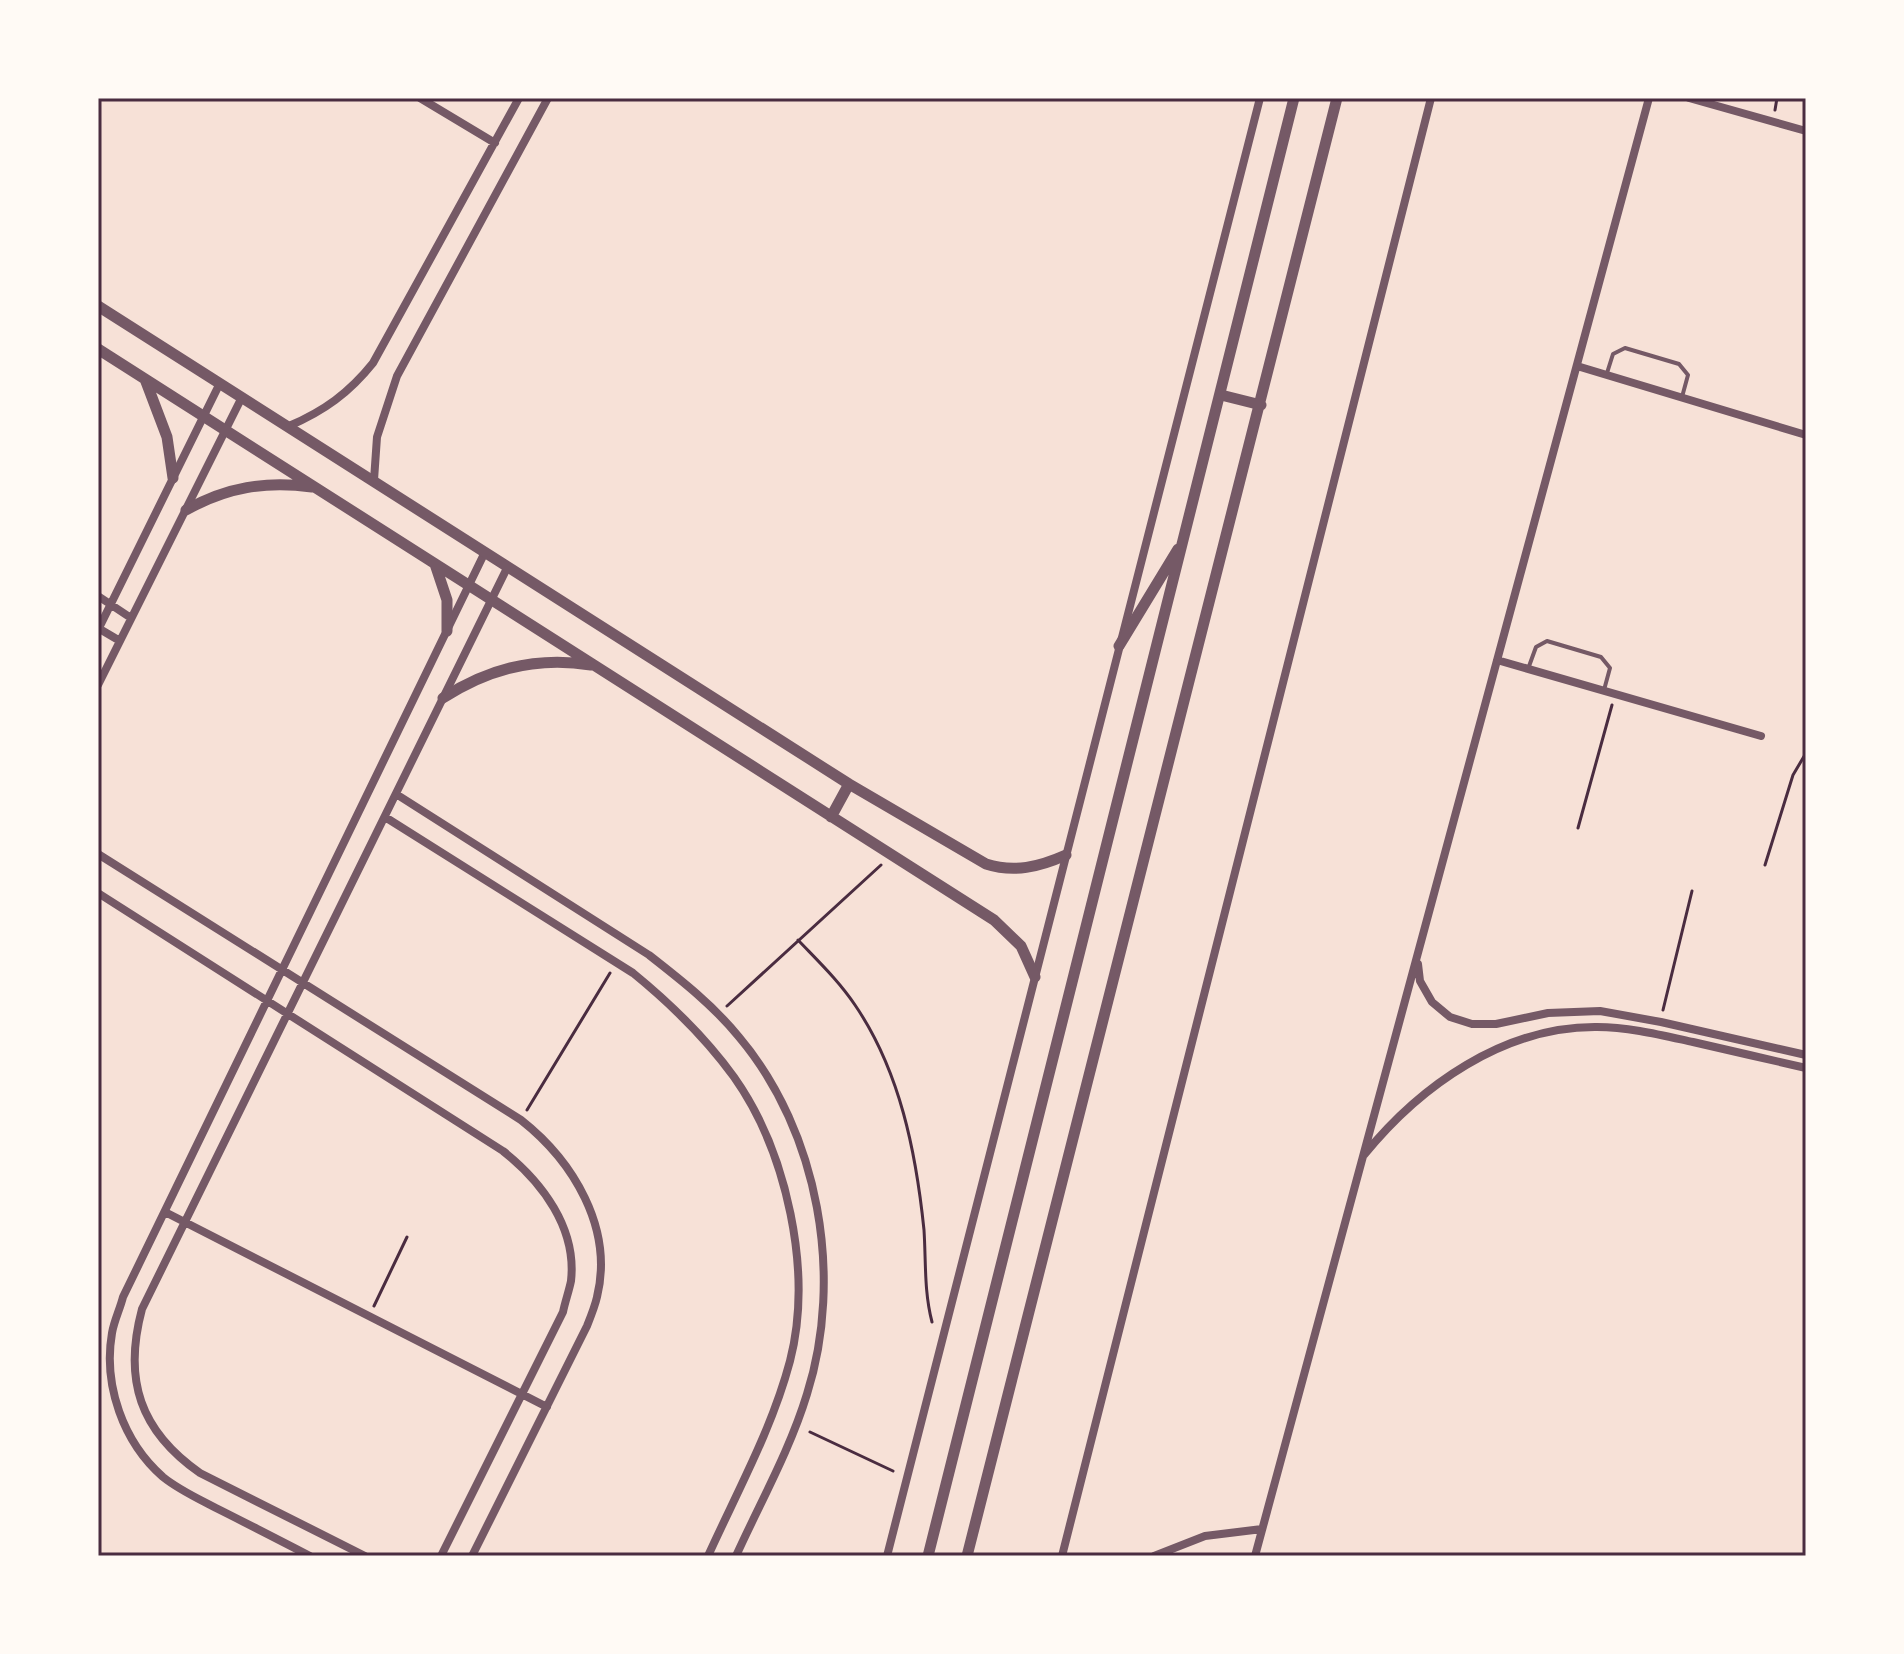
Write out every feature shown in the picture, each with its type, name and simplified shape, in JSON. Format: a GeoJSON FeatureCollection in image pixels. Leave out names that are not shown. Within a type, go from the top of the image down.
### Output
{"type":"FeatureCollection","features":[{"type":"Feature","properties":{"kind":"street"},"geometry":{"type":"LineString","coordinates":[[420,98],[495,143]]}},
{"type":"Feature","properties":{"kind":"street"},"geometry":{"type":"LineString","coordinates":[[289,426],[313,416],[336,401],[356,384],[373,363],[519,98]]}},
{"type":"Feature","properties":{"kind":"street"},"geometry":{"type":"LineString","coordinates":[[374,480],[382,416],[397,376],[548,98]]}},
{"type":"Feature","properties":{"kind":"street"},"geometry":{"type":"LineString","coordinates":[[887,1556],[1260,98]]}},
{"type":"Feature","properties":{"kind":"street"},"geometry":{"type":"LineString","coordinates":[[928,1556],[1294,98]]}},
{"type":"Feature","properties":{"kind":"street"},"geometry":{"type":"LineString","coordinates":[[967,1556],[1337,98]]}},
{"type":"Feature","properties":{"kind":"street"},"geometry":{"type":"LineString","coordinates":[[1062,1556],[1431,98]]}},
{"type":"Feature","properties":{"kind":"street"},"geometry":{"type":"LineString","coordinates":[[1255,1556],[1649,98]]}},
{"type":"Feature","properties":{"kind":"street"},"geometry":{"type":"LineString","coordinates":[[1689,98],[1806,131]]}},
{"type":"Feature","properties":{"kind":"street"},"geometry":{"type":"LineString","coordinates":[[98,306],[849,784],[986,864],[1003,870],[1019,869],[1051,862],[1066,855]]}},
{"type":"Feature","properties":{"kind":"street"},"geometry":{"type":"LineString","coordinates":[[98,349],[1004,928],[1021,946],[1035,977]]}},
{"type":"Feature","properties":{"kind":"street"},"geometry":{"type":"LineString","coordinates":[[1577,366],[1806,435]]}},
{"type":"Feature","properties":{"kind":"street"},"geometry":{"type":"LineString","coordinates":[[145,378],[164,427],[173,478]]}},
{"type":"Feature","properties":{"kind":"street"},"geometry":{"type":"LineString","coordinates":[[120,641],[98,629],[220,383]]}},
{"type":"Feature","properties":{"kind":"street"},"geometry":{"type":"LineString","coordinates":[[1221,395],[1261,405]]}},
{"type":"Feature","properties":{"kind":"street"},"geometry":{"type":"LineString","coordinates":[[98,685],[242,397]]}},
{"type":"Feature","properties":{"kind":"street"},"geometry":{"type":"LineString","coordinates":[[186,510],[209,497],[248,486],[289,484],[316,488]]}},
{"type":"Feature","properties":{"kind":"street"},"geometry":{"type":"LineString","coordinates":[[1119,646],[1185,538]]}},
{"type":"Feature","properties":{"kind":"street"},"geometry":{"type":"LineString","coordinates":[[310,1556],[188,1494],[164,1478],[144,1457],[128,1433],[116,1406],[110,1369],[112,1333],[123,1297],[485,552]]}},
{"type":"Feature","properties":{"kind":"street"},"geometry":{"type":"LineString","coordinates":[[435,563],[447,600],[447,631]]}},
{"type":"Feature","properties":{"kind":"street"},"geometry":{"type":"LineString","coordinates":[[365,1556],[200,1473],[172,1450],[149,1421],[139,1398],[133,1369],[134,1338],[142,1309],[508,566]]}},
{"type":"Feature","properties":{"kind":"street"},"geometry":{"type":"LineString","coordinates":[[98,596],[131,618]]}},
{"type":"Feature","properties":{"kind":"street"},"geometry":{"type":"LineString","coordinates":[[1497,660],[1761,736]]}},
{"type":"Feature","properties":{"kind":"street"},"geometry":{"type":"LineString","coordinates":[[443,698],[478,677],[516,665],[556,661],[595,666]]}},
{"type":"Feature","properties":{"kind":"street"},"geometry":{"type":"LineString","coordinates":[[831,817],[849,784]]}},
{"type":"Feature","properties":{"kind":"street"},"geometry":{"type":"LineString","coordinates":[[396,794],[649,955],[686,983],[719,1013],[761,1066],[784,1107],[802,1152],[814,1198],[822,1246],[822,1328],[816,1362],[796,1425],[736,1556]]}},
{"type":"Feature","properties":{"kind":"street"},"geometry":{"type":"LineString","coordinates":[[385,817],[616,963],[662,996],[689,1022],[736,1080],[758,1119],[776,1161],[788,1204],[796,1249],[797,1326],[783,1388],[773,1414],[708,1556]]}},
{"type":"Feature","properties":{"kind":"street"},"geometry":{"type":"LineString","coordinates":[[98,854],[521,1120],[553,1148],[583,1192],[598,1243],[598,1296],[587,1326],[472,1556]]}},
{"type":"Feature","properties":{"kind":"street"},"geometry":{"type":"LineString","coordinates":[[98,893],[478,1133],[527,1170],[546,1193],[561,1221],[569,1250],[571,1280],[563,1312],[441,1556]]}},
{"type":"Feature","properties":{"kind":"street"},"geometry":{"type":"LineString","coordinates":[[1417,958],[1420,981],[1432,1002],[1450,1017],[1472,1024],[1496,1024],[1548,1013],[1588,1011],[1661,1022],[1806,1055]]}},
{"type":"Feature","properties":{"kind":"street"},"geometry":{"type":"LineString","coordinates":[[1361,1158],[1410,1105],[1469,1063],[1536,1036],[1572,1028],[1626,1029],[1806,1068]]}},
{"type":"Feature","properties":{"kind":"street"},"geometry":{"type":"LineString","coordinates":[[165,1212],[547,1407]]}},
{"type":"Feature","properties":{"kind":"street"},"geometry":{"type":"LineString","coordinates":[[1154,1556],[1205,1536],[1262,1529]]}},
{"type":"Feature","properties":{"kind":"lane"},"geometry":{"type":"LineString","coordinates":[[1606,375],[1613,354],[1625,348],[1679,364],[1688,375],[1682,397]]}},
{"type":"Feature","properties":{"kind":"lane"},"geometry":{"type":"LineString","coordinates":[[1528,669],[1536,647],[1547,641],[1601,657],[1610,668],[1604,690]]}},
{"type":"Feature","properties":{"kind":"path"},"geometry":{"type":"LineString","coordinates":[[1578,828],[1615,694]]}},
{"type":"Feature","properties":{"kind":"path"},"geometry":{"type":"LineString","coordinates":[[1765,865],[1793,775],[1806,753]]}},
{"type":"Feature","properties":{"kind":"path"},"geometry":{"type":"LineString","coordinates":[[719,1013],[892,854]]}},
{"type":"Feature","properties":{"kind":"path"},"geometry":{"type":"LineString","coordinates":[[1661,1022],[1692,891]]}},
{"type":"Feature","properties":{"kind":"path"},"geometry":{"type":"LineString","coordinates":[[798,940],[828,970],[854,1004],[894,1078],[916,1174],[924,1230],[928,1308],[941,1346]]}},
{"type":"Feature","properties":{"kind":"path"},"geometry":{"type":"LineString","coordinates":[[521,1120],[616,963]]}},
{"type":"Feature","properties":{"kind":"path"},"geometry":{"type":"LineString","coordinates":[[369,1316],[407,1237]]}},
{"type":"Feature","properties":{"kind":"path"},"geometry":{"type":"LineString","coordinates":[[796,1425],[907,1478]]}}]}
